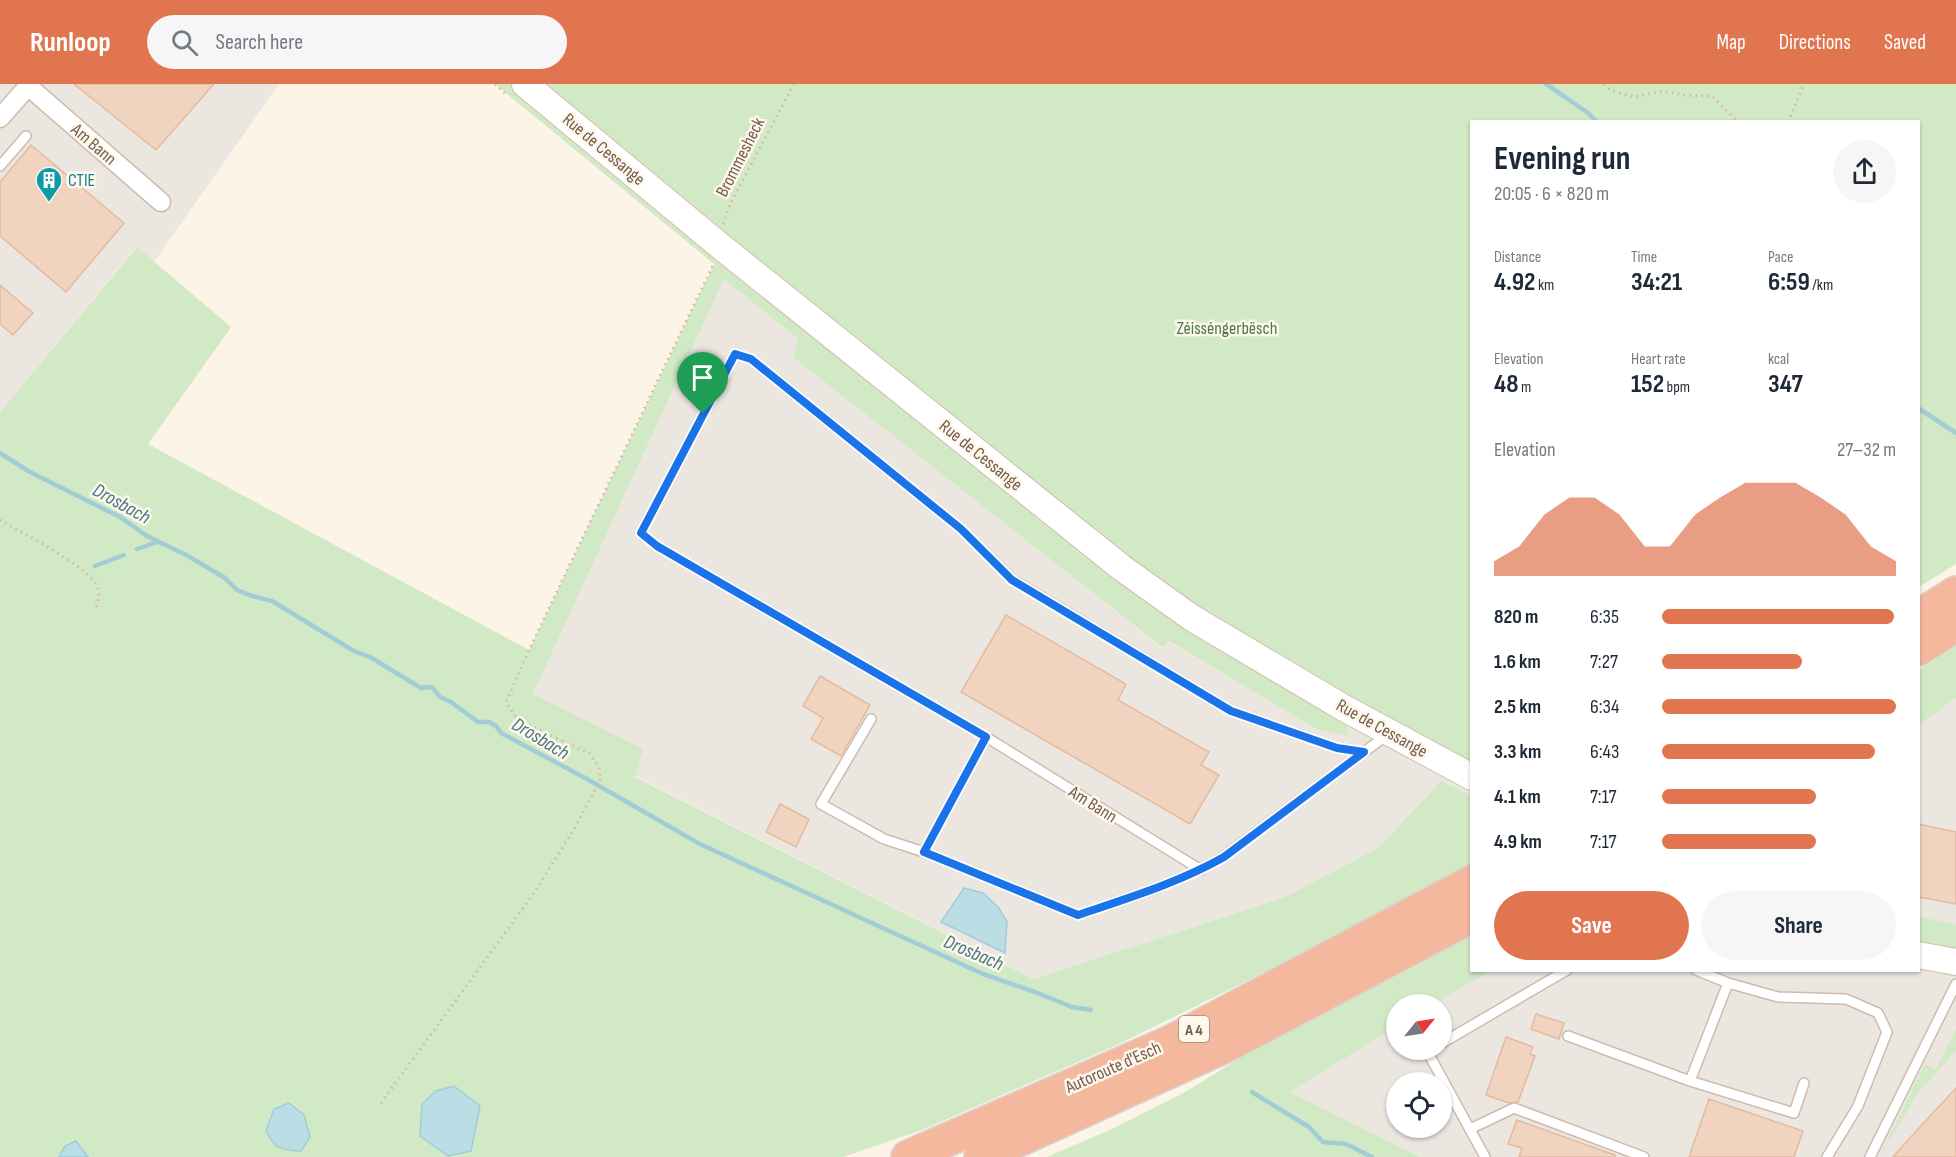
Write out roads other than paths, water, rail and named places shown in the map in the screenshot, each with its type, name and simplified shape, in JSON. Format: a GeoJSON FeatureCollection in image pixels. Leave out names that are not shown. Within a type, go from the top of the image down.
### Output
{"type":"FeatureCollection","features":[{"type":"Feature","properties":{"kind":"highway"},"geometry":{"type":"LineString","coordinates":[[1920,616],[1956,594]]}},
{"type":"Feature","properties":{"kind":"highway"},"geometry":{"type":"LineString","coordinates":[[1920,648],[1956,626]]}},
{"type":"Feature","properties":{"kind":"highway","name":"Autoroute d'Esch"},"geometry":{"type":"LineString","coordinates":[[908,1157],[1171,1042],[1470,883]]}},
{"type":"Feature","properties":{"kind":"highway","name":"Autoroute d'Esch"},"geometry":{"type":"LineString","coordinates":[[981,1157],[1225,1046],[1470,917]]}},
{"type":"Feature","properties":{"kind":"highway","name":"A 4"},"geometry":{"type":"LineString","coordinates":[[1015,1157],[1104,1119],[1185,1065]]}},
{"type":"Feature","properties":{"kind":"main road","name":"Rue de Cessange"},"geometry":{"type":"LineString","coordinates":[[525,84],[717,252],[1122,568],[1192,618],[1389,734],[1470,776]]}},
{"type":"Feature","properties":{"kind":"main road"},"geometry":{"type":"LineString","coordinates":[[1920,954],[1956,962]]}},
{"type":"Feature","properties":{"kind":"street"},"geometry":{"type":"LineString","coordinates":[[0,118],[29,85]]}},
{"type":"Feature","properties":{"kind":"street","name":"Am Bann"},"geometry":{"type":"LineString","coordinates":[[29,85],[161,202]]}},
{"type":"Feature","properties":{"kind":"lane"},"geometry":{"type":"LineString","coordinates":[[0,166],[26,136]]}},
{"type":"Feature","properties":{"kind":"lane","name":"Am Bann"},"geometry":{"type":"LineString","coordinates":[[1200,870],[986,737],[657,546],[641,533],[735,354],[751,359],[961,529],[1012,580],[1231,711],[1337,748],[1364,752]]}},
{"type":"Feature","properties":{"kind":"lane"},"geometry":{"type":"LineString","coordinates":[[871,719],[821,804],[884,839],[924,852],[1078,915],[1174,882],[1224,857],[1389,734]]}},
{"type":"Feature","properties":{"kind":"lane"},"geometry":{"type":"LineString","coordinates":[[924,852],[986,737]]}},
{"type":"Feature","properties":{"kind":"lane"},"geometry":{"type":"LineString","coordinates":[[1452,1037],[1564,972]]}},
{"type":"Feature","properties":{"kind":"lane"},"geometry":{"type":"LineString","coordinates":[[1701,972],[1728,983],[1778,997],[1846,999],[1878,1013],[1887,1032],[1858,1106],[1827,1157]]}},
{"type":"Feature","properties":{"kind":"lane"},"geometry":{"type":"LineString","coordinates":[[1690,1081],[1728,983]]}},
{"type":"Feature","properties":{"kind":"lane"},"geometry":{"type":"LineString","coordinates":[[1870,1157],[1956,984]]}},
{"type":"Feature","properties":{"kind":"lane"},"geometry":{"type":"LineString","coordinates":[[1568,1036],[1690,1081],[1794,1113],[1804,1083]]}},
{"type":"Feature","properties":{"kind":"lane"},"geometry":{"type":"LineString","coordinates":[[1432,1060],[1485,1157]]}},
{"type":"Feature","properties":{"kind":"lane"},"geometry":{"type":"LineString","coordinates":[[1470,1130],[1514,1108],[1644,1157]]}},
{"type":"Feature","properties":{"kind":"water"},"geometry":{"type":"Polygon","coordinates":[[[964,888],[983,893],[998,907],[1007,921],[1005,953],[941,922],[964,888]]]}},
{"type":"Feature","properties":{"kind":"water"},"geometry":{"type":"Polygon","coordinates":[[[454,1086],[480,1106],[471,1151],[448,1156],[420,1136],[422,1104],[436,1091],[454,1086]]]}},
{"type":"Feature","properties":{"kind":"water"},"geometry":{"type":"Polygon","coordinates":[[[289,1103],[304,1115],[310,1137],[301,1151],[279,1147],[272,1142],[266,1131],[274,1109],[289,1103]]]}},
{"type":"Feature","properties":{"kind":"water"},"geometry":{"type":"Polygon","coordinates":[[[76,1141],[88,1157],[59,1157],[65,1146],[76,1141]]]}},
{"type":"Feature","properties":{"kind":"waterway"},"geometry":{"type":"LineString","coordinates":[[1546,84],[1595,120]]}},
{"type":"Feature","properties":{"kind":"waterway"},"geometry":{"type":"LineString","coordinates":[[1920,409],[1956,433]]}},
{"type":"Feature","properties":{"kind":"waterway","name":"Drosbach"},"geometry":{"type":"LineString","coordinates":[[0,453],[30,472],[120,517],[147,536],[188,556],[225,578],[237,590],[272,601],[354,651],[370,657],[421,688],[432,687],[440,697],[451,702],[478,722],[489,722],[501,733],[700,844],[983,974],[1072,1007],[1091,1010]]}},
{"type":"Feature","properties":{"kind":"waterway"},"geometry":{"type":"LineString","coordinates":[[137,549],[157,542]]}},
{"type":"Feature","properties":{"kind":"waterway"},"geometry":{"type":"LineString","coordinates":[[95,566],[124,555]]}},
{"type":"Feature","properties":{"kind":"waterway","name":"Drosbach"},"geometry":{"type":"LineString","coordinates":[[1252,1092],[1309,1127],[1323,1142],[1346,1144],[1372,1157]]}},
{"type":"Feature","properties":{"kind":"place","name":"CTIE"},"geometry":{"type":"Point","coordinates":[49,203]}},
{"type":"Feature","properties":{"kind":"park label","name":"Zéisséngerbësch"},"geometry":{"type":"Point","coordinates":[1227,328]}}]}
